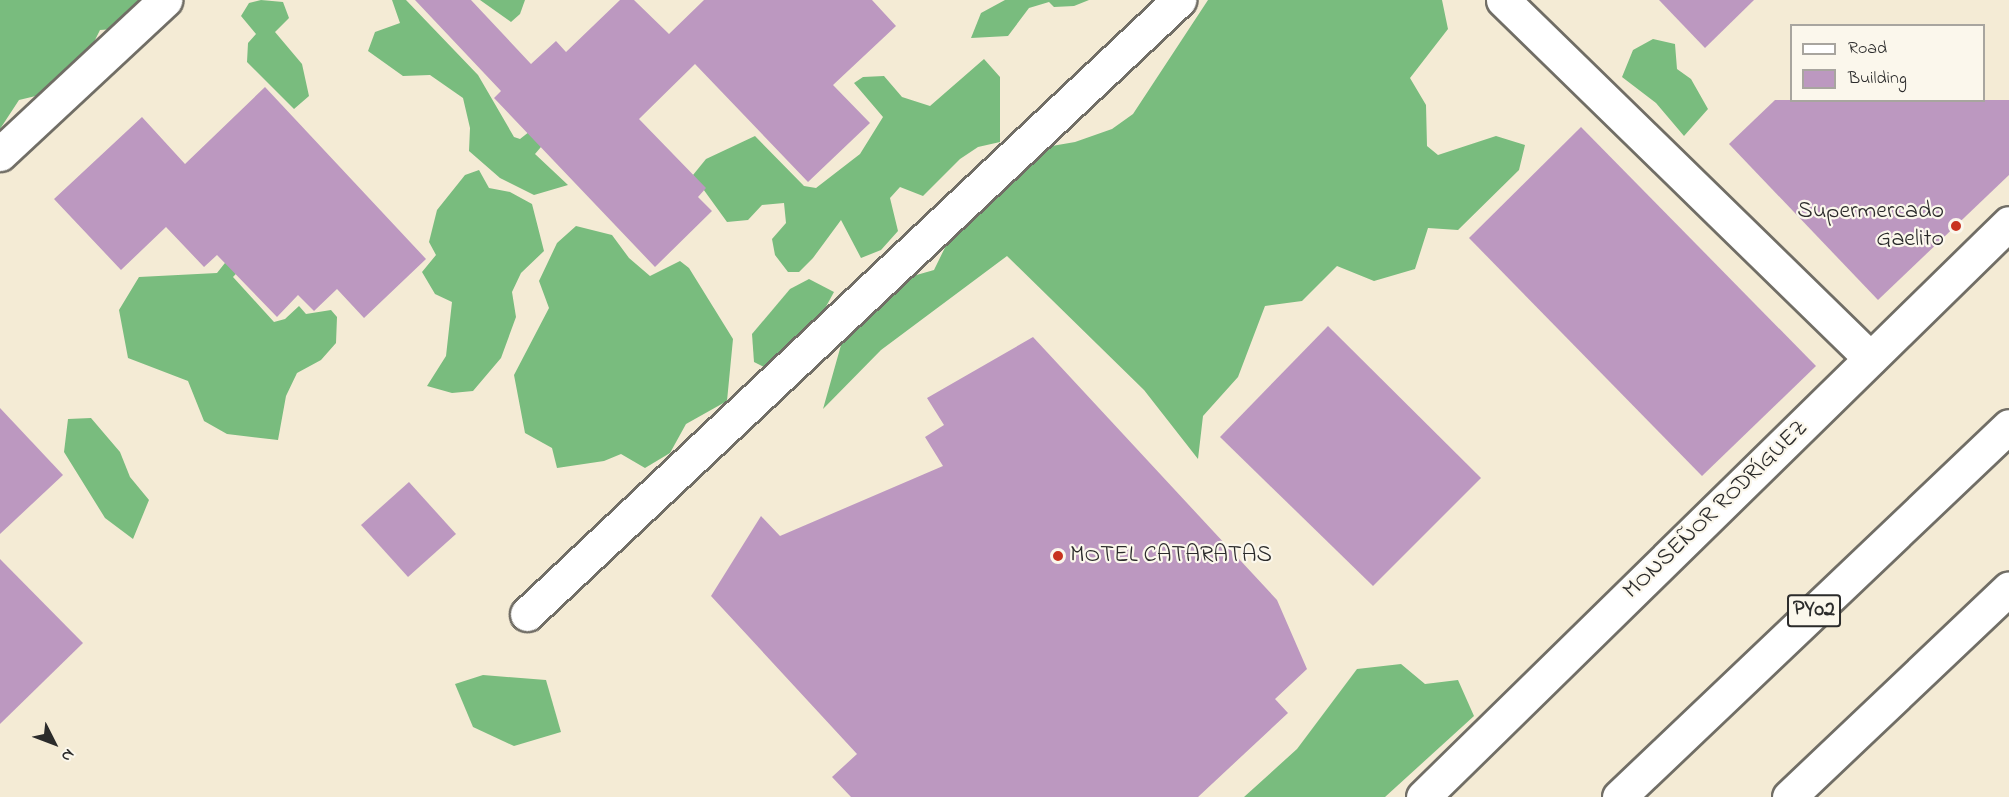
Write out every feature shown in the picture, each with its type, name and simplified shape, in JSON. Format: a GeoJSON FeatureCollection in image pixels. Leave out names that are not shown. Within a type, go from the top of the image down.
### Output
{"type":"FeatureCollection","features":[{"type":"Feature","properties":{"kind":"main road"},"geometry":{"type":"LineString","coordinates":[[0,154],[165,0]]}},
{"type":"Feature","properties":{"kind":"main road"},"geometry":{"type":"LineString","coordinates":[[527,614],[1179,0]]}},
{"type":"Feature","properties":{"kind":"main road"},"geometry":{"type":"LineString","coordinates":[[1503,0],[1870,358]]}},
{"type":"Feature","properties":{"kind":"main road","name":"MONSEÑOR RODRÍGUEZ"},"geometry":{"type":"LineString","coordinates":[[1423,797],[2009,223]]}},
{"type":"Feature","properties":{"kind":"main road","name":"PY02"},"geometry":{"type":"LineString","coordinates":[[1619,797],[2009,426]]}},
{"type":"Feature","properties":{"kind":"main road"},"geometry":{"type":"LineString","coordinates":[[1789,797],[2009,588]]}},
{"type":"Feature","properties":{"kind":"green space"},"geometry":{"type":"Polygon","coordinates":[[[0,0],[147,0],[114,29],[100,30],[94,42],[104,65],[44,94],[19,100],[0,129],[0,0]]]}},
{"type":"Feature","properties":{"kind":"green space"},"geometry":{"type":"Polygon","coordinates":[[[261,0],[283,2],[289,18],[275,32],[302,64],[309,96],[294,109],[247,62],[248,43],[256,34],[241,16],[249,3],[261,0]]]}},
{"type":"Feature","properties":{"kind":"green space"},"geometry":{"type":"Polygon","coordinates":[[[392,0],[406,0],[478,75],[514,137],[520,139],[534,128],[563,121],[535,154],[568,185],[534,195],[500,178],[469,151],[470,128],[463,98],[430,75],[403,76],[368,51],[375,32],[400,23],[392,0]]]}},
{"type":"Feature","properties":{"kind":"green space"},"geometry":{"type":"Polygon","coordinates":[[[480,0],[525,0],[520,14],[511,22],[480,0]]]}},
{"type":"Feature","properties":{"kind":"green space"},"geometry":{"type":"Polygon","coordinates":[[[1005,0],[1089,0],[1074,6],[1054,7],[1049,2],[1029,8],[1008,36],[971,38],[981,13],[1005,0]]]}},
{"type":"Feature","properties":{"kind":"green space"},"geometry":{"type":"Polygon","coordinates":[[[1208,0],[1442,0],[1448,29],[1410,78],[1426,105],[1427,146],[1438,155],[1496,136],[1525,145],[1519,170],[1458,230],[1428,228],[1415,269],[1374,281],[1337,266],[1302,301],[1265,306],[1238,377],[1203,416],[1198,459],[1144,390],[1007,256],[881,350],[823,409],[843,338],[913,276],[934,270],[960,217],[1023,151],[1075,142],[1112,129],[1133,114],[1208,0]]]}},
{"type":"Feature","properties":{"kind":"green space"},"geometry":{"type":"Polygon","coordinates":[[[1653,39],[1675,44],[1677,69],[1691,79],[1708,109],[1684,136],[1656,103],[1622,77],[1633,50],[1653,39]]]}},
{"type":"Feature","properties":{"kind":"green space"},"geometry":{"type":"Polygon","coordinates":[[[984,59],[1000,77],[1000,142],[978,147],[960,159],[923,196],[900,187],[890,198],[898,231],[881,250],[861,258],[841,220],[813,258],[799,272],[788,272],[775,255],[772,239],[786,223],[784,203],[762,205],[748,220],[727,222],[693,175],[706,159],[755,136],[804,186],[816,188],[860,154],[883,117],[854,83],[863,77],[884,76],[902,97],[930,106],[984,59]]]}},
{"type":"Feature","properties":{"kind":"green space"},"geometry":{"type":"Polygon","coordinates":[[[479,170],[489,188],[510,192],[532,204],[544,251],[521,273],[512,292],[516,317],[501,358],[473,391],[452,393],[427,386],[446,356],[452,302],[435,294],[422,272],[436,255],[429,242],[437,210],[465,175],[479,170]]]}},
{"type":"Feature","properties":{"kind":"green space"},"geometry":{"type":"Polygon","coordinates":[[[576,226],[612,235],[629,258],[650,276],[680,261],[689,268],[733,339],[727,401],[686,424],[670,453],[645,468],[621,454],[604,461],[557,468],[552,448],[525,433],[514,375],[549,308],[539,281],[557,243],[576,226]]]}},
{"type":"Feature","properties":{"kind":"green space"},"geometry":{"type":"Polygon","coordinates":[[[244,239],[266,242],[233,277],[274,322],[285,319],[299,306],[306,314],[331,310],[337,317],[336,343],[321,360],[297,373],[286,396],[278,440],[227,434],[204,421],[188,381],[128,358],[119,310],[139,277],[217,273],[244,239]]]}},
{"type":"Feature","properties":{"kind":"green space"},"geometry":{"type":"Polygon","coordinates":[[[809,279],[834,292],[817,323],[768,369],[754,362],[752,334],[790,289],[809,279]]]}},
{"type":"Feature","properties":{"kind":"green space"},"geometry":{"type":"Polygon","coordinates":[[[91,418],[120,452],[130,477],[149,500],[133,539],[105,518],[64,452],[68,419],[91,418]]]}},
{"type":"Feature","properties":{"kind":"green space"},"geometry":{"type":"Polygon","coordinates":[[[1401,664],[1425,684],[1458,680],[1474,716],[1385,797],[1244,797],[1297,749],[1357,669],[1401,664]]]}},
{"type":"Feature","properties":{"kind":"green space"},"geometry":{"type":"Polygon","coordinates":[[[483,675],[546,680],[561,732],[514,746],[473,727],[455,684],[483,675]]]}},
{"type":"Feature","properties":{"kind":"building"},"geometry":{"type":"Polygon","coordinates":[[[415,0],[471,0],[531,64],[556,41],[566,52],[620,0],[634,0],[669,34],[704,0],[872,0],[896,26],[833,85],[870,123],[808,182],[695,64],[639,119],[706,188],[698,197],[712,211],[655,267],[494,98],[501,91],[415,0]]]}},
{"type":"Feature","properties":{"kind":"building"},"geometry":{"type":"Polygon","coordinates":[[[1659,0],[1754,0],[1705,48],[1659,0]]]}},
{"type":"Feature","properties":{"kind":"building"},"geometry":{"type":"Polygon","coordinates":[[[265,87],[426,259],[364,318],[337,289],[314,311],[298,295],[277,317],[217,255],[204,267],[166,227],[121,270],[54,199],[142,117],[185,164],[265,87]]]}},
{"type":"Feature","properties":{"kind":"building"},"geometry":{"type":"Polygon","coordinates":[[[1775,100],[1790,100],[1790,102],[1985,102],[1985,100],[2009,100],[2009,175],[1878,300],[1729,144],[1775,100]]]}},
{"type":"Feature","properties":{"kind":"building"},"geometry":{"type":"Polygon","coordinates":[[[1581,127],[1816,366],[1702,476],[1469,238],[1581,127]]]}},
{"type":"Feature","properties":{"kind":"building"},"geometry":{"type":"Polygon","coordinates":[[[1328,326],[1481,478],[1373,586],[1220,437],[1328,326]]]}},
{"type":"Feature","properties":{"kind":"building","name":"MOTEL CATARATAS"},"geometry":{"type":"Polygon","coordinates":[[[1033,337],[1277,600],[1307,669],[1275,699],[1288,713],[1198,797],[851,797],[832,777],[857,754],[711,596],[761,516],[780,536],[943,466],[925,437],[944,425],[927,398],[1033,337]]]}},
{"type":"Feature","properties":{"kind":"building"},"geometry":{"type":"Polygon","coordinates":[[[0,408],[63,475],[0,534],[0,408]]]}},
{"type":"Feature","properties":{"kind":"building"},"geometry":{"type":"Polygon","coordinates":[[[409,482],[456,534],[408,577],[361,525],[409,482]]]}},
{"type":"Feature","properties":{"kind":"building"},"geometry":{"type":"Polygon","coordinates":[[[0,559],[83,643],[0,724],[0,559]]]}},
{"type":"Feature","properties":{"kind":"place","name":"Supermercado Gaelito"},"geometry":{"type":"Point","coordinates":[1956,226]}},
{"type":"Feature","properties":{"kind":"place","name":"MOTEL CATARATAS"},"geometry":{"type":"Point","coordinates":[1058,556]}}]}
